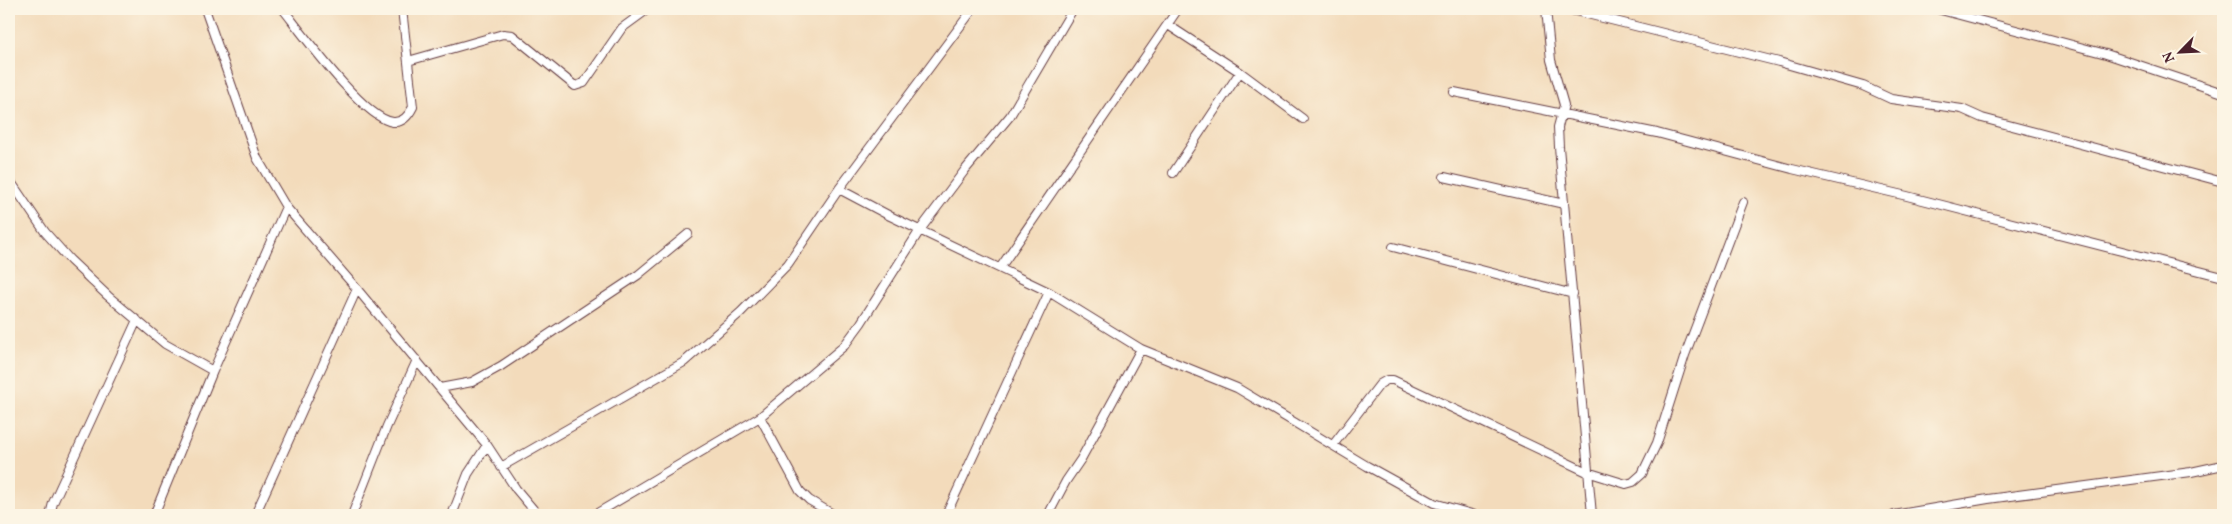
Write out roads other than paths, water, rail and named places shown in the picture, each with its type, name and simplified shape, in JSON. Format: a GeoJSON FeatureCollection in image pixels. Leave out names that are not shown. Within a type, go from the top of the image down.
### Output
{"type":"FeatureCollection","features":[{"type":"Feature","properties":{"kind":"street"},"geometry":{"type":"LineString","coordinates":[[205,9],[258,158],[286,207],[487,445],[516,489],[538,515]]}},
{"type":"Feature","properties":{"kind":"street"},"geometry":{"type":"LineString","coordinates":[[283,9],[363,105],[392,122],[401,121],[409,116],[413,108],[402,9]]}},
{"type":"Feature","properties":{"kind":"street"},"geometry":{"type":"LineString","coordinates":[[408,61],[503,34],[512,35],[575,86],[584,83],[622,28],[648,9]]}},
{"type":"Feature","properties":{"kind":"street"},"geometry":{"type":"LineString","coordinates":[[501,467],[684,362],[741,312],[788,264],[839,190],[973,9]]}},
{"type":"Feature","properties":{"kind":"street"},"geometry":{"type":"LineString","coordinates":[[594,515],[760,416],[844,346],[861,323],[920,230],[965,170],[1010,116],[1073,9]]}},
{"type":"Feature","properties":{"kind":"street"},"geometry":{"type":"LineString","coordinates":[[1000,268],[1178,9]]}},
{"type":"Feature","properties":{"kind":"street"},"geometry":{"type":"LineString","coordinates":[[1546,9],[1551,60],[1564,105],[1558,127],[1592,515]]}},
{"type":"Feature","properties":{"kind":"street"},"geometry":{"type":"LineString","coordinates":[[1567,9],[1779,62],[1863,86],[1892,99],[1962,109],[1982,118],[2223,182]]}},
{"type":"Feature","properties":{"kind":"street"},"geometry":{"type":"LineString","coordinates":[[1937,9],[2106,54],[2223,93]]}},
{"type":"Feature","properties":{"kind":"street"},"geometry":{"type":"LineString","coordinates":[[1168,25],[1240,72],[1303,119]]}},
{"type":"Feature","properties":{"kind":"street"},"geometry":{"type":"LineString","coordinates":[[1173,173],[1240,72]]}},
{"type":"Feature","properties":{"kind":"street"},"geometry":{"type":"LineString","coordinates":[[1454,92],[1649,131],[2223,277]]}},
{"type":"Feature","properties":{"kind":"street"},"geometry":{"type":"LineString","coordinates":[[1444,176],[1564,204]]}},
{"type":"Feature","properties":{"kind":"street"},"geometry":{"type":"LineString","coordinates":[[9,179],[45,232],[70,260],[165,344],[213,371]]}},
{"type":"Feature","properties":{"kind":"street"},"geometry":{"type":"LineString","coordinates":[[839,190],[1049,292],[1141,349],[1237,388],[1434,502],[1475,515]]}},
{"type":"Feature","properties":{"kind":"street"},"geometry":{"type":"LineString","coordinates":[[1334,445],[1380,384],[1387,380],[1393,380],[1587,472],[1626,484],[1634,482],[1642,474],[1657,443],[1685,355],[1743,202]]}},
{"type":"Feature","properties":{"kind":"street"},"geometry":{"type":"LineString","coordinates":[[154,515],[213,371],[286,207]]}},
{"type":"Feature","properties":{"kind":"street"},"geometry":{"type":"LineString","coordinates":[[440,388],[472,382],[501,366],[638,275],[688,234]]}},
{"type":"Feature","properties":{"kind":"street"},"geometry":{"type":"LineString","coordinates":[[1393,246],[1573,294]]}},
{"type":"Feature","properties":{"kind":"street"},"geometry":{"type":"LineString","coordinates":[[255,515],[357,289]]}},
{"type":"Feature","properties":{"kind":"street"},"geometry":{"type":"LineString","coordinates":[[946,515],[1049,292]]}},
{"type":"Feature","properties":{"kind":"street"},"geometry":{"type":"LineString","coordinates":[[50,515],[53,503],[137,320]]}},
{"type":"Feature","properties":{"kind":"street"},"geometry":{"type":"LineString","coordinates":[[1048,515],[1141,349]]}},
{"type":"Feature","properties":{"kind":"street"},"geometry":{"type":"LineString","coordinates":[[352,515],[387,426],[417,360]]}},
{"type":"Feature","properties":{"kind":"street"},"geometry":{"type":"LineString","coordinates":[[760,416],[800,491],[809,500],[831,513]]}},
{"type":"Feature","properties":{"kind":"street"},"geometry":{"type":"LineString","coordinates":[[452,515],[468,474],[487,445]]}},
{"type":"Feature","properties":{"kind":"street"},"geometry":{"type":"LineString","coordinates":[[1894,515],[1988,499],[2223,466]]}}]}
